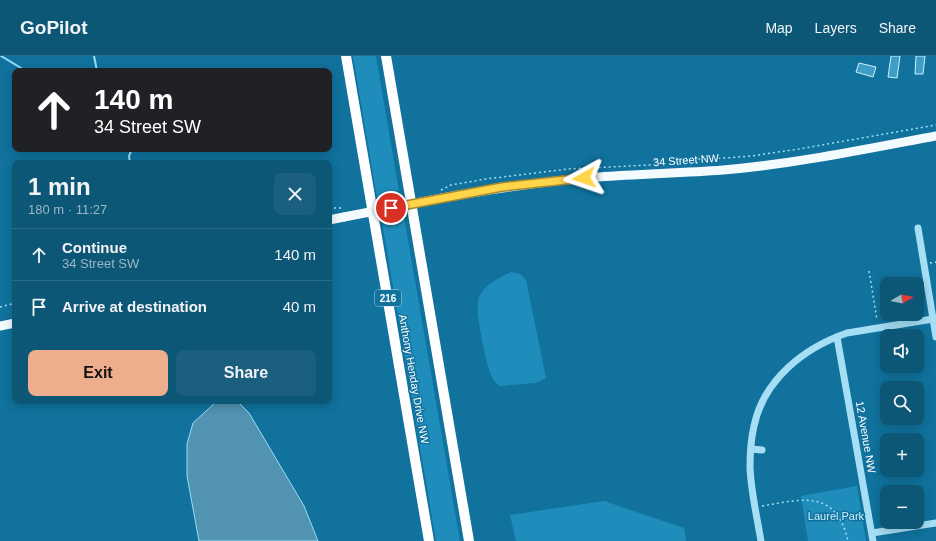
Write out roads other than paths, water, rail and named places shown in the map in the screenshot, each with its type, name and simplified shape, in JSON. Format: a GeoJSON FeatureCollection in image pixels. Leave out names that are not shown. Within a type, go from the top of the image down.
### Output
{"type":"FeatureCollection","features":[{"type":"Feature","properties":{"kind":"highway","name":"Anthony Henday Drive NW"},"geometry":{"type":"LineString","coordinates":[[346,56],[429,541]]}},
{"type":"Feature","properties":{"kind":"highway"},"geometry":{"type":"LineString","coordinates":[[386,56],[469,541]]}},
{"type":"Feature","properties":{"kind":"main road","name":"34 Street NW"},"geometry":{"type":"LineString","coordinates":[[332,218],[345,212],[437,199],[502,187],[600,177],[724,170],[795,160],[936,136]]}},
{"type":"Feature","properties":{"kind":"main road"},"geometry":{"type":"LineString","coordinates":[[0,326],[12,324]]}},
{"type":"Feature","properties":{"kind":"street"},"geometry":{"type":"LineString","coordinates":[[918,228],[936,337]]}},
{"type":"Feature","properties":{"kind":"street"},"geometry":{"type":"LineString","coordinates":[[761,541],[750,470],[751,449],[754,424],[758,412],[766,395],[781,373],[796,360],[815,347],[847,333],[933,320]]}},
{"type":"Feature","properties":{"kind":"street","name":"12 Avenue NW"},"geometry":{"type":"LineString","coordinates":[[837,337],[873,541]]}},
{"type":"Feature","properties":{"kind":"street"},"geometry":{"type":"LineString","coordinates":[[751,449],[762,450]]}},
{"type":"Feature","properties":{"kind":"street"},"geometry":{"type":"LineString","coordinates":[[872,533],[936,523]]}},
{"type":"Feature","properties":{"kind":"waterway"},"geometry":{"type":"LineString","coordinates":[[1,56],[21,68]]}},
{"type":"Feature","properties":{"kind":"waterway"},"geometry":{"type":"LineString","coordinates":[[94,56],[96,68]]}},
{"type":"Feature","properties":{"kind":"waterway"},"geometry":{"type":"LineString","coordinates":[[130,160],[131,152]]}},
{"type":"Feature","properties":{"kind":"park label","name":"Laurel Park"},"geometry":{"type":"Point","coordinates":[836,516]}}]}
